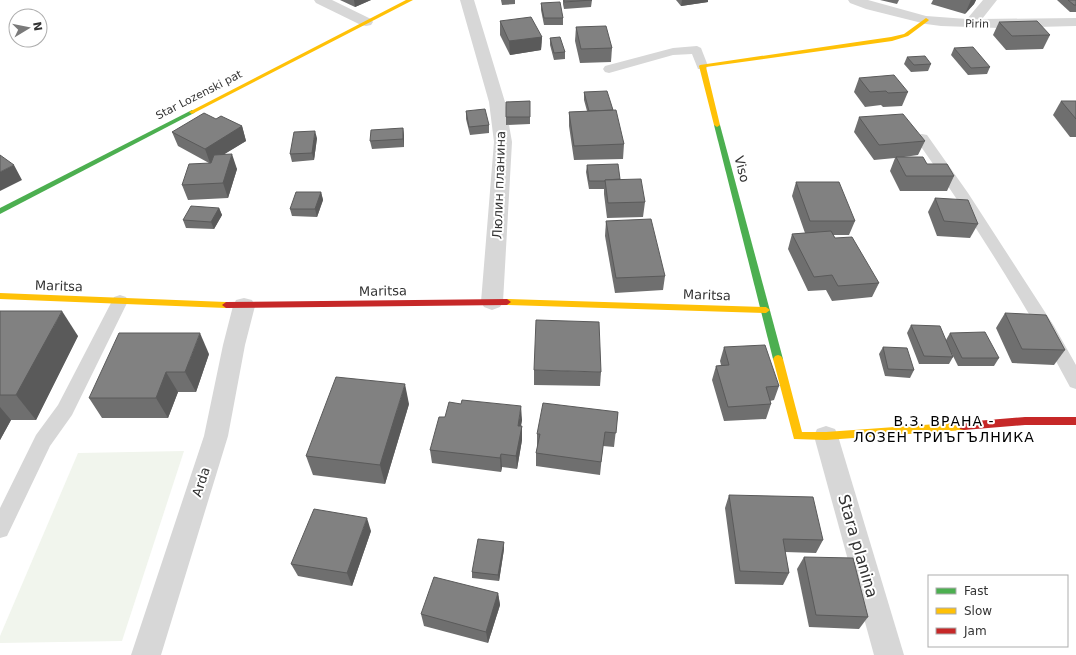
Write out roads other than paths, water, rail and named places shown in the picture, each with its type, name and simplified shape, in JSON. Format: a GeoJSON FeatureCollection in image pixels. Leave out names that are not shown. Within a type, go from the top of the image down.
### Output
{"type":"FeatureCollection","features":[{"type":"Feature","properties":{"kind":"street"},"geometry":{"type":"LineString","coordinates":[[321,0],[366,22]]}},
{"type":"Feature","properties":{"kind":"street","name":"Star Lozenski pat"},"geometry":{"type":"LineString","coordinates":[[0,211],[410,0]]}},
{"type":"Feature","properties":{"kind":"street","name":"Люлин планина"},"geometry":{"type":"LineString","coordinates":[[467,0],[497,102],[503,142],[492,302]]}},
{"type":"Feature","properties":{"kind":"street","name":"Pirin"},"geometry":{"type":"LineString","coordinates":[[855,0],[871,6],[926,20],[970,24],[1076,22]]}},
{"type":"Feature","properties":{"kind":"street"},"geometry":{"type":"LineString","coordinates":[[970,24],[990,0]]}},
{"type":"Feature","properties":{"kind":"street"},"geometry":{"type":"LineString","coordinates":[[702,66],[892,39],[906,35],[926,20]]}},
{"type":"Feature","properties":{"kind":"street","name":"Viso"},"geometry":{"type":"LineString","coordinates":[[702,66],[798,436],[826,436]]}},
{"type":"Feature","properties":{"kind":"street","name":"Maritsa"},"geometry":{"type":"LineString","coordinates":[[0,296],[244,306],[492,302],[766,310]]}},
{"type":"Feature","properties":{"kind":"street","name":"Arda"},"geometry":{"type":"LineString","coordinates":[[146,655],[216,436],[234,345],[244,306]]}},
{"type":"Feature","properties":{"kind":"street"},"geometry":{"type":"LineString","coordinates":[[826,436],[1025,421],[1076,420]]}},
{"type":"Feature","properties":{"kind":"street","name":"Stara planina"},"geometry":{"type":"LineString","coordinates":[[826,436],[889,655]]}},
{"type":"Feature","properties":{"kind":"lane"},"geometry":{"type":"LineString","coordinates":[[609,69],[673,52],[697,50],[702,66]]}},
{"type":"Feature","properties":{"kind":"lane"},"geometry":{"type":"LineString","coordinates":[[922,138],[963,196],[1048,330],[1076,382]]}},
{"type":"Feature","properties":{"kind":"lane"},"geometry":{"type":"LineString","coordinates":[[0,529],[43,441],[65,410],[120,301]]}},
{"type":"Feature","properties":{"kind":"district","name":"В.З. ВРАНА - ЛОЗЕН ТРИЪГЪЛНИКА"},"geometry":{"type":"Point","coordinates":[944,430]}}]}
